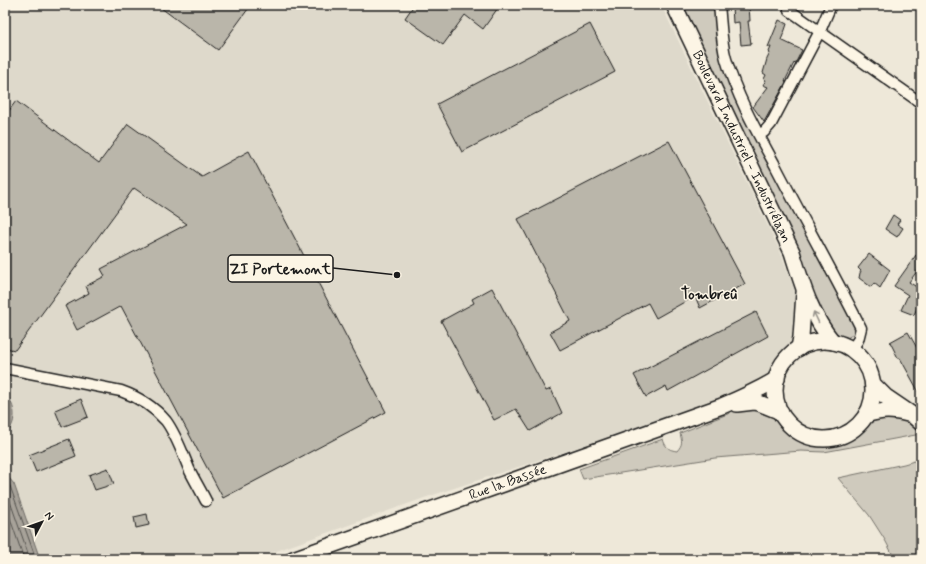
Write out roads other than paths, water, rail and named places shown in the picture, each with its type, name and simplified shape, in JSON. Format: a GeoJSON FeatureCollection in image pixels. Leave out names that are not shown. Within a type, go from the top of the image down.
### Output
{"type":"FeatureCollection","features":[{"type":"Feature","properties":{"kind":"main road","name":"Boulevard Industriel - Industriélaan"},"geometry":{"type":"LineString","coordinates":[[674,5],[792,252],[804,290],[818,322],[833,342]]}},
{"type":"Feature","properties":{"kind":"main road","name":"Boulevard Industriel - Industriélaan"},"geometry":{"type":"LineString","coordinates":[[799,348],[804,290]]}},
{"type":"Feature","properties":{"kind":"main road"},"geometry":{"type":"LineString","coordinates":[[821,341],[833,342],[845,345],[865,362],[873,384],[873,392],[872,400],[866,416],[858,426],[835,438],[822,438],[805,434],[789,423],[781,412],[777,403],[777,379],[779,370],[799,348],[821,341]]}},
{"type":"Feature","properties":{"kind":"main road","name":"Rue la Bassée"},"geometry":{"type":"LineString","coordinates":[[293,559],[722,406],[751,394],[777,379]]}},
{"type":"Feature","properties":{"kind":"main road"},"geometry":{"type":"LineString","coordinates":[[873,384],[916,419]]}},
{"type":"Feature","properties":{"kind":"main road","name":"Rue la Bassée"},"geometry":{"type":"LineString","coordinates":[[722,406],[754,402],[781,412]]}},
{"type":"Feature","properties":{"kind":"main road"},"geometry":{"type":"LineString","coordinates":[[866,416],[881,411],[892,411],[916,419]]}},
{"type":"Feature","properties":{"kind":"street"},"geometry":{"type":"LineString","coordinates":[[719,5],[726,58],[741,99],[861,328],[858,340],[852,350]]}},
{"type":"Feature","properties":{"kind":"street"},"geometry":{"type":"LineString","coordinates":[[759,135],[771,124],[820,31],[831,5]]}},
{"type":"Feature","properties":{"kind":"street"},"geometry":{"type":"LineString","coordinates":[[789,10],[921,103]]}},
{"type":"Feature","properties":{"kind":"street"},"geometry":{"type":"LineString","coordinates":[[5,368],[121,391],[146,403],[166,422],[173,433],[206,501]]}},
{"type":"Feature","properties":{"kind":"water"},"geometry":{"type":"Polygon","coordinates":[[[5,394],[12,404],[14,415],[12,426],[5,435],[5,394]]]}},
{"type":"Feature","properties":{"kind":"water"},"geometry":{"type":"Polygon","coordinates":[[[7,477],[14,484],[40,559],[5,559],[5,478],[7,477]]]}},
{"type":"Feature","properties":{"kind":"place","name":"ZI Portemont"},"geometry":{"type":"Point","coordinates":[397,275]}},
{"type":"Feature","properties":{"kind":"district","name":"Tombreû"},"geometry":{"type":"Point","coordinates":[709,295]}}]}
